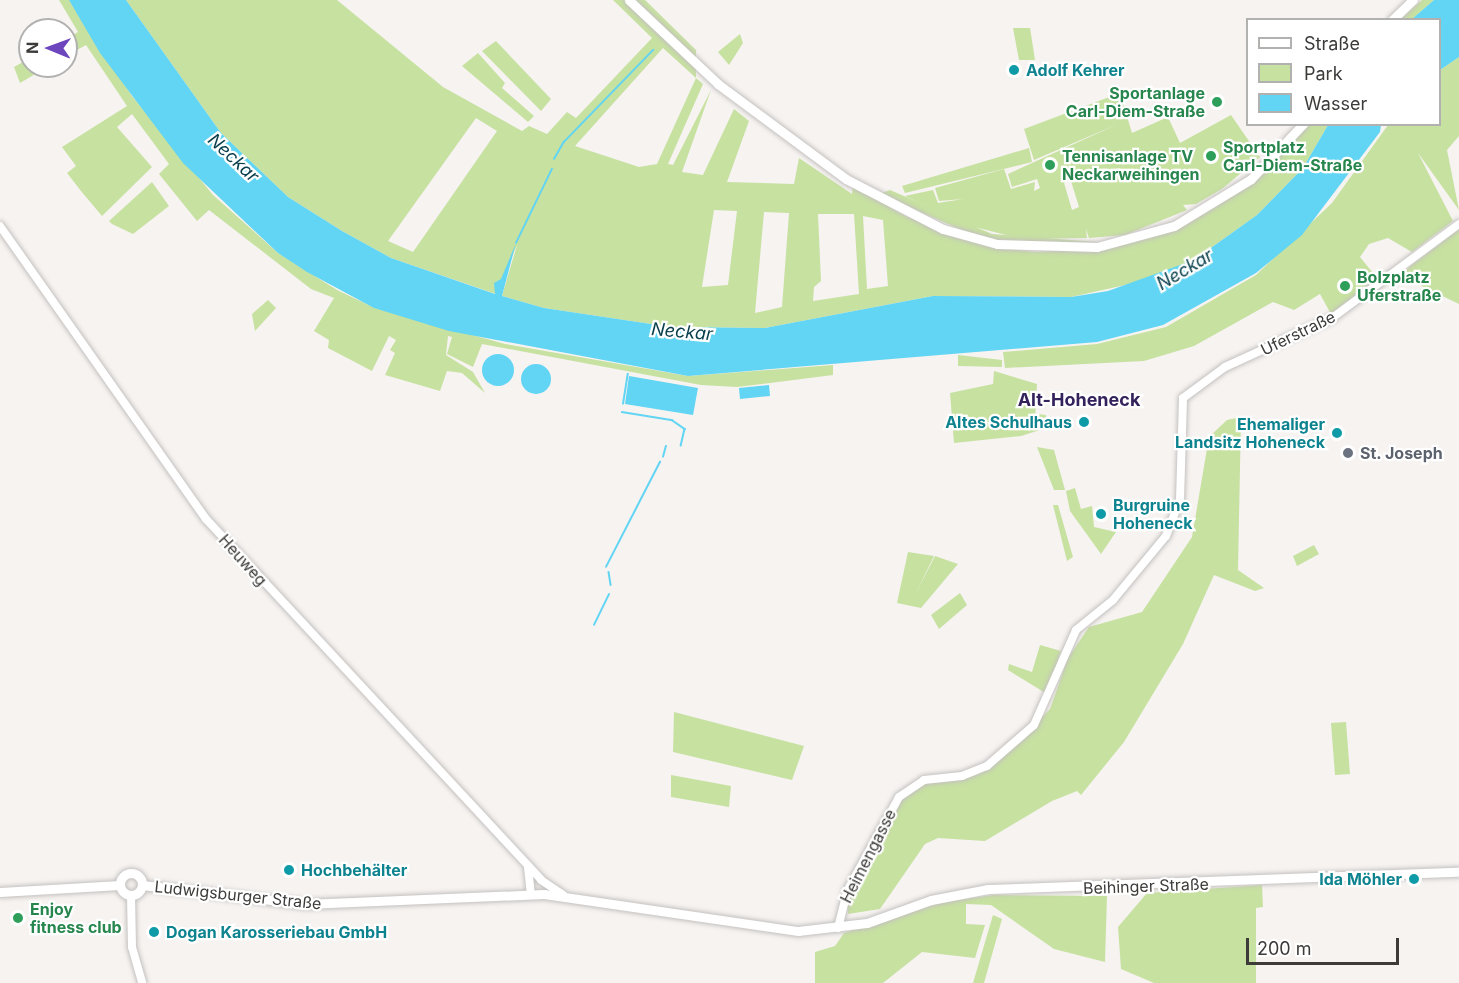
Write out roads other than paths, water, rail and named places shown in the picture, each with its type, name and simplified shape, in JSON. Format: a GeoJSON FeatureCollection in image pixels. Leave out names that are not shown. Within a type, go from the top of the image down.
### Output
{"type":"FeatureCollection","features":[{"type":"Feature","properties":{"kind":"main road"},"geometry":{"type":"LineString","coordinates":[[629,0],[736,99],[846,179],[943,229],[997,244],[1097,247],[1174,226],[1251,179],[1301,126]]}},
{"type":"Feature","properties":{"kind":"main road"},"geometry":{"type":"LineString","coordinates":[[1394,18],[1413,0]]}},
{"type":"Feature","properties":{"kind":"main road","name":"Beihinger Straße"},"geometry":{"type":"LineString","coordinates":[[565,896],[782,930],[838,928],[988,889],[1459,872]]}},
{"type":"Feature","properties":{"kind":"main road","name":"Ludwigsburger Straße"},"geometry":{"type":"LineString","coordinates":[[120,885],[123,876],[132,873],[142,885],[291,903],[370,903],[531,894],[565,896]]}},
{"type":"Feature","properties":{"kind":"main road"},"geometry":{"type":"LineString","coordinates":[[0,892],[120,885],[131,895],[142,885]]}},
{"type":"Feature","properties":{"kind":"street","name":"Uferstraße"},"geometry":{"type":"LineString","coordinates":[[1194,394],[1225,367],[1339,314],[1459,224]]}},
{"type":"Feature","properties":{"kind":"street","name":"Heuweg"},"geometry":{"type":"LineString","coordinates":[[0,226],[206,519],[537,875],[565,896]]}},
{"type":"Feature","properties":{"kind":"street","name":"Heimengasse"},"geometry":{"type":"LineString","coordinates":[[838,928],[847,891],[899,797],[924,780],[980,769],[1034,725],[1076,630],[1113,600],[1166,536],[1180,500],[1180,401],[1194,394]]}},
{"type":"Feature","properties":{"kind":"street"},"geometry":{"type":"LineString","coordinates":[[525,861],[531,894]]}},
{"type":"Feature","properties":{"kind":"street"},"geometry":{"type":"LineString","coordinates":[[531,894],[537,875]]}},
{"type":"Feature","properties":{"kind":"street"},"geometry":{"type":"LineString","coordinates":[[131,895],[132,947],[142,983]]}},
{"type":"Feature","properties":{"kind":"water","name":"Neckar"},"geometry":{"type":"Polygon","coordinates":[[[69,0],[126,0],[221,133],[288,197],[391,258],[495,294],[494,283],[501,279],[516,243],[502,296],[544,308],[671,327],[765,328],[933,296],[1071,297],[1108,291],[1194,260],[1257,215],[1303,168],[1327,126],[1381,126],[1380,132],[1302,235],[1256,273],[1163,325],[1097,342],[688,376],[449,331],[374,308],[307,272],[278,253],[183,163],[100,53],[69,0]]]}},
{"type":"Feature","properties":{"kind":"water"},"geometry":{"type":"Polygon","coordinates":[[[1434,0],[1459,0],[1459,57],[1441,69],[1441,18],[1413,18],[1434,0]]]}},
{"type":"Feature","properties":{"kind":"water"},"geometry":{"type":"Polygon","coordinates":[[[498,354],[509,359],[514,370],[509,381],[498,386],[487,381],[482,370],[487,359],[498,354]]]}},
{"type":"Feature","properties":{"kind":"water"},"geometry":{"type":"Polygon","coordinates":[[[536,364],[547,368],[551,379],[547,390],[536,394],[525,390],[521,379],[525,368],[536,364]]]}},
{"type":"Feature","properties":{"kind":"water"},"geometry":{"type":"Polygon","coordinates":[[[629,376],[698,388],[693,415],[625,404],[629,376]]]}},
{"type":"Feature","properties":{"kind":"water"},"geometry":{"type":"Polygon","coordinates":[[[769,385],[770,396],[740,399],[739,388],[769,385]]]}},
{"type":"Feature","properties":{"kind":"waterway"},"geometry":{"type":"LineString","coordinates":[[554,159],[564,142],[653,50]]}},
{"type":"Feature","properties":{"kind":"waterway"},"geometry":{"type":"LineString","coordinates":[[516,243],[552,169]]}},
{"type":"Feature","properties":{"kind":"waterway"},"geometry":{"type":"LineString","coordinates":[[623,404],[628,374]]}},
{"type":"Feature","properties":{"kind":"waterway"},"geometry":{"type":"LineString","coordinates":[[622,412],[672,420],[685,429],[681,446]]}},
{"type":"Feature","properties":{"kind":"waterway"},"geometry":{"type":"LineString","coordinates":[[663,457],[666,446]]}},
{"type":"Feature","properties":{"kind":"waterway"},"geometry":{"type":"LineString","coordinates":[[606,567],[660,462]]}},
{"type":"Feature","properties":{"kind":"waterway"},"geometry":{"type":"LineString","coordinates":[[609,572],[611,585]]}},
{"type":"Feature","properties":{"kind":"waterway"},"geometry":{"type":"LineString","coordinates":[[594,625],[609,594]]}},
{"type":"Feature","properties":{"kind":"place","name":"Adolf Kehrer"},"geometry":{"type":"Point","coordinates":[1014,70]}},
{"type":"Feature","properties":{"kind":"place","name":"Sportanlage Carl-Diem-Straße"},"geometry":{"type":"Point","coordinates":[1217,102]}},
{"type":"Feature","properties":{"kind":"place","name":"Sportplatz Carl-Diem-Straße"},"geometry":{"type":"Point","coordinates":[1211,156]}},
{"type":"Feature","properties":{"kind":"place","name":"Tennisanlage TV Neckarweihingen"},"geometry":{"type":"Point","coordinates":[1050,165]}},
{"type":"Feature","properties":{"kind":"place","name":"Bolzplatz Uferstraße"},"geometry":{"type":"Point","coordinates":[1345,286]}},
{"type":"Feature","properties":{"kind":"place","name":"Altes Schulhaus"},"geometry":{"type":"Point","coordinates":[1084,422]}},
{"type":"Feature","properties":{"kind":"place","name":"Ehemaliger Landsitz Hoheneck"},"geometry":{"type":"Point","coordinates":[1337,433]}},
{"type":"Feature","properties":{"kind":"place","name":"St. Joseph"},"geometry":{"type":"Point","coordinates":[1348,453]}},
{"type":"Feature","properties":{"kind":"place","name":"Burgruine Hoheneck"},"geometry":{"type":"Point","coordinates":[1101,514]}},
{"type":"Feature","properties":{"kind":"place","name":"Hochbehälter"},"geometry":{"type":"Point","coordinates":[289,870]}},
{"type":"Feature","properties":{"kind":"place","name":"Ida Möhler"},"geometry":{"type":"Point","coordinates":[1414,879]}},
{"type":"Feature","properties":{"kind":"place","name":"Enjoy fitness club"},"geometry":{"type":"Point","coordinates":[18,918]}},
{"type":"Feature","properties":{"kind":"place","name":"Dogan Karosseriebau GmbH"},"geometry":{"type":"Point","coordinates":[154,932]}},
{"type":"Feature","properties":{"kind":"district","name":"Alt-Hoheneck"},"geometry":{"type":"Point","coordinates":[1079,400]}}]}
